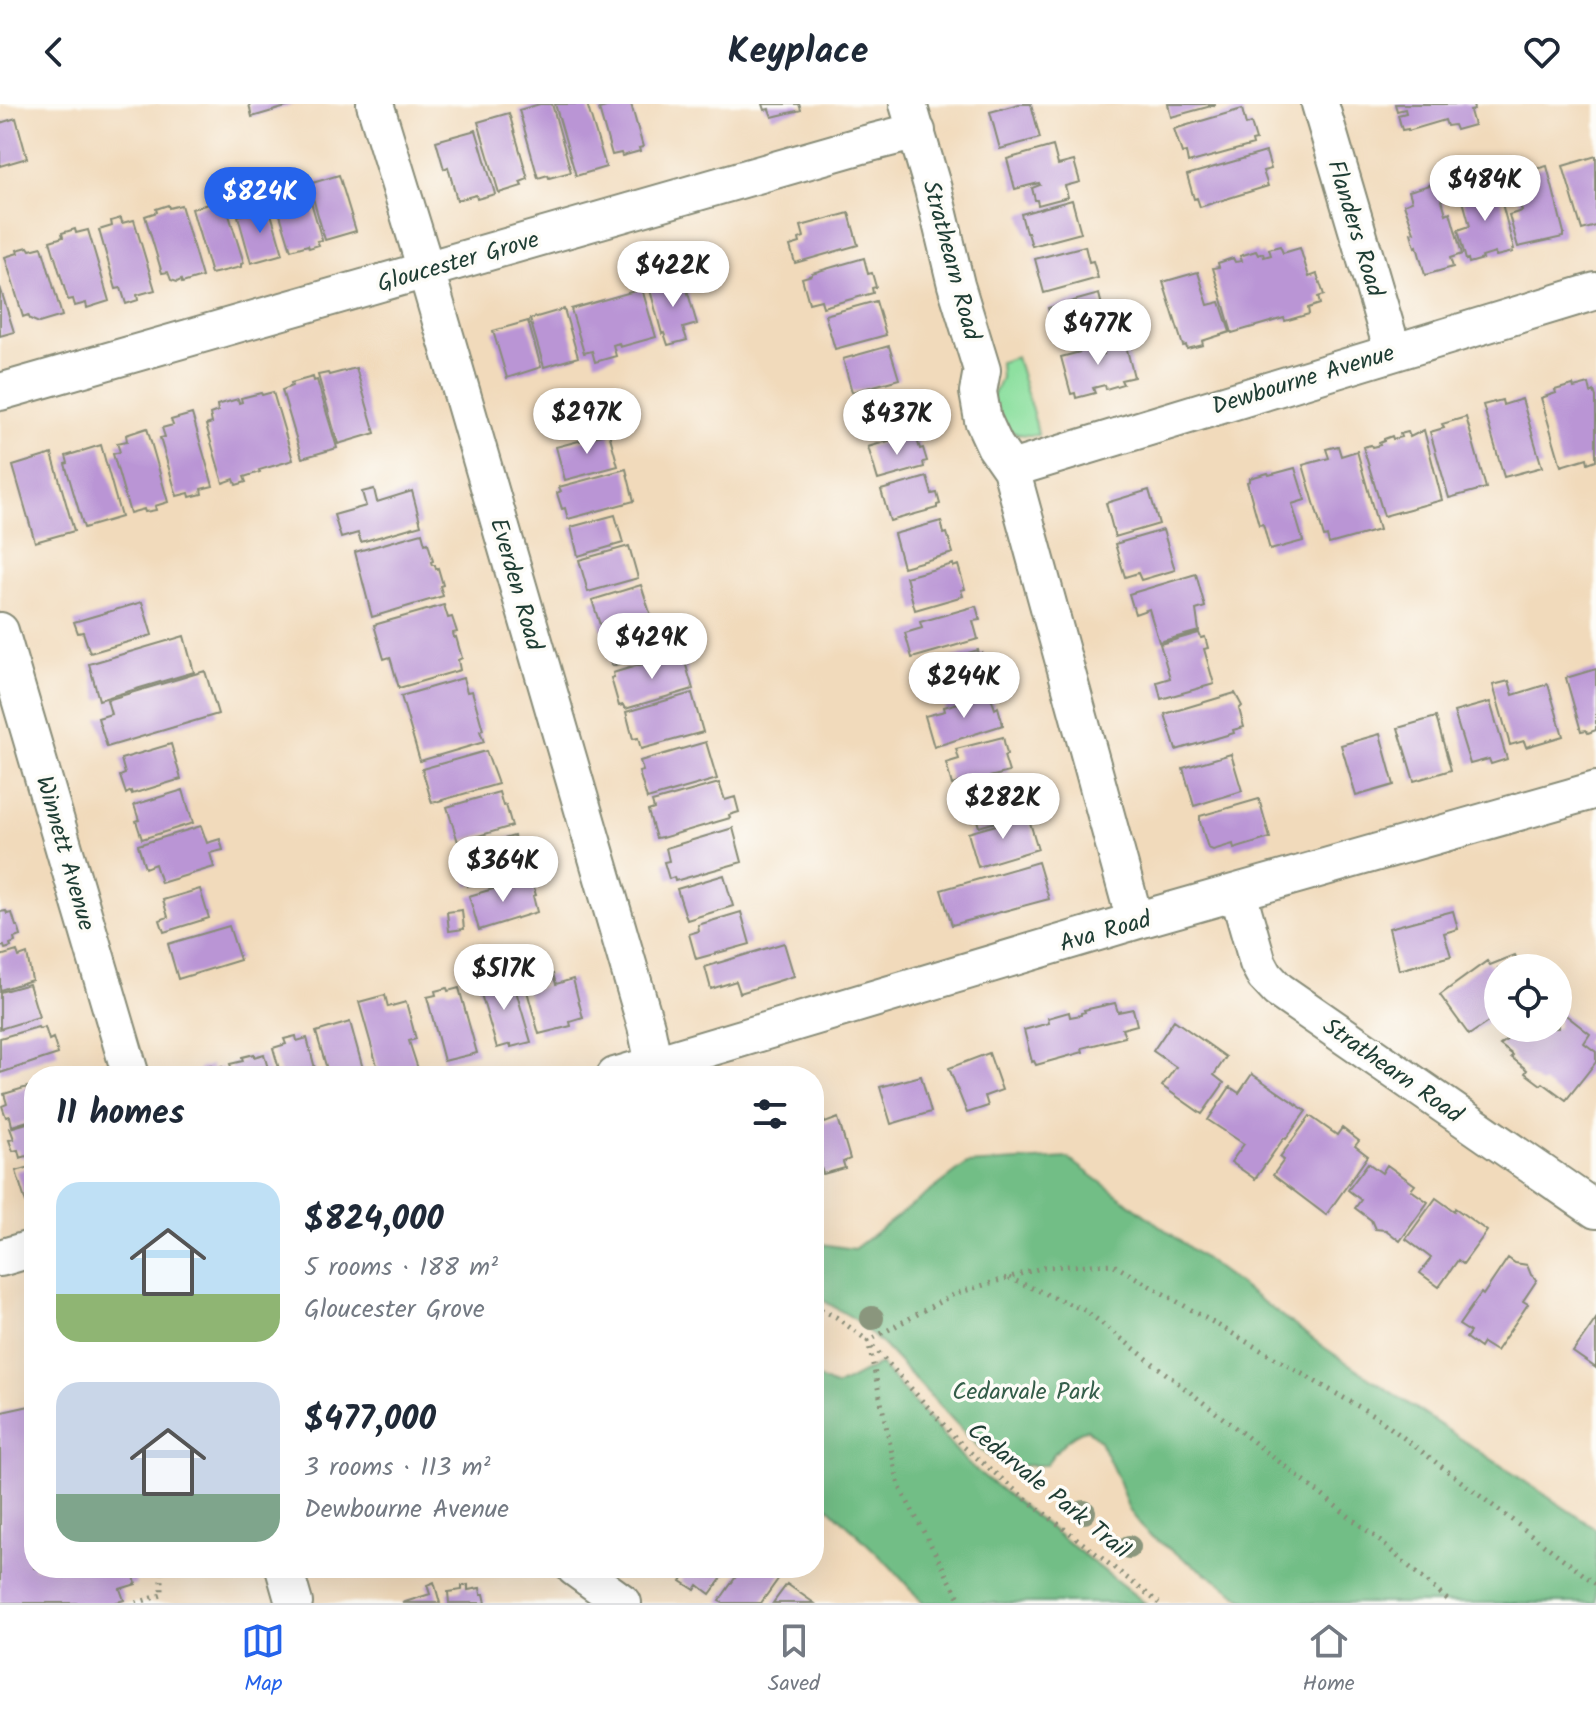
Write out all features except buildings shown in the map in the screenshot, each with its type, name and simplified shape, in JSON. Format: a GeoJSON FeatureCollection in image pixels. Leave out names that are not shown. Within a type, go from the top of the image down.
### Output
{"type":"FeatureCollection","features":[{"type":"Feature","properties":{"kind":"street","name":"Everden Road"},"geometry":{"type":"LineString","coordinates":[[375,104],[646,1026],[654,1065]]}},
{"type":"Feature","properties":{"kind":"street","name":"Flanders Road"},"geometry":{"type":"LineString","coordinates":[[1320,104],[1393,352]]}},
{"type":"Feature","properties":{"kind":"street","name":"Gloucester Grove"},"geometry":{"type":"LineString","coordinates":[[0,392],[862,145],[912,118]]}},
{"type":"Feature","properties":{"kind":"street","name":"Strathearn Road"},"geometry":{"type":"LineString","coordinates":[[912,118],[982,370],[978,392],[983,420],[995,446],[1011,469],[1135,921]]}},
{"type":"Feature","properties":{"kind":"street","name":"Dewbourne Avenue"},"geometry":{"type":"LineString","coordinates":[[1011,469],[1596,291]]}},
{"type":"Feature","properties":{"kind":"street","name":"Winnett Avenue"},"geometry":{"type":"LineString","coordinates":[[0,631],[128,1066]]}},
{"type":"Feature","properties":{"kind":"street","name":"Ava Road"},"geometry":{"type":"LineString","coordinates":[[650,1066],[1135,921],[1596,790]]}},
{"type":"Feature","properties":{"kind":"street","name":"Strathearn Road"},"geometry":{"type":"LineString","coordinates":[[1238,893],[1258,963],[1278,990],[1596,1210]]}},
{"type":"Feature","properties":{"kind":"street"},"geometry":{"type":"LineString","coordinates":[[0,1258],[24,1251]]}},
{"type":"Feature","properties":{"kind":"street"},"geometry":{"type":"LineString","coordinates":[[287,1578],[294,1603]]}},
{"type":"Feature","properties":{"kind":"street"},"geometry":{"type":"LineString","coordinates":[[589,1578],[623,1603]]}},
{"type":"Feature","properties":{"kind":"path"},"geometry":{"type":"LineString","coordinates":[[962,1603],[899,1486],[868,1341],[954,1294],[1044,1267],[1112,1264],[1375,1416],[1596,1584]]}},
{"type":"Feature","properties":{"kind":"path"},"geometry":{"type":"LineString","coordinates":[[1008,1278],[1086,1311],[1363,1526],[1451,1603]]}},
{"type":"Feature","properties":{"kind":"path","name":"Cedarvale Park Trail"},"geometry":{"type":"LineString","coordinates":[[824,1311],[868,1341],[964,1447],[1159,1603]]}},
{"type":"Feature","properties":{"kind":"path"},"geometry":{"type":"LineString","coordinates":[[136,1603],[162,1595],[162,1578]]}},
{"type":"Feature","properties":{"kind":"green space"},"geometry":{"type":"Polygon","coordinates":[[[1016,357],[1038,435],[1020,434],[1004,428],[992,398],[1001,378],[1000,362],[1016,357]]]}},
{"type":"Feature","properties":{"kind":"green space","name":"Cedarvale Park"},"geometry":{"type":"Polygon","coordinates":[[[1068,1158],[1325,1348],[1596,1529],[1596,1603],[1248,1603],[1149,1535],[1129,1510],[1100,1441],[1087,1429],[1064,1443],[1046,1465],[1001,1466],[982,1451],[885,1347],[856,1320],[824,1301],[824,1244],[854,1249],[967,1164],[1068,1158]]]}},
{"type":"Feature","properties":{"kind":"green space"},"geometry":{"type":"Polygon","coordinates":[[[880,1364],[967,1463],[1145,1603],[923,1603],[829,1507],[824,1513],[824,1381],[836,1387],[880,1364]]]}}]}
